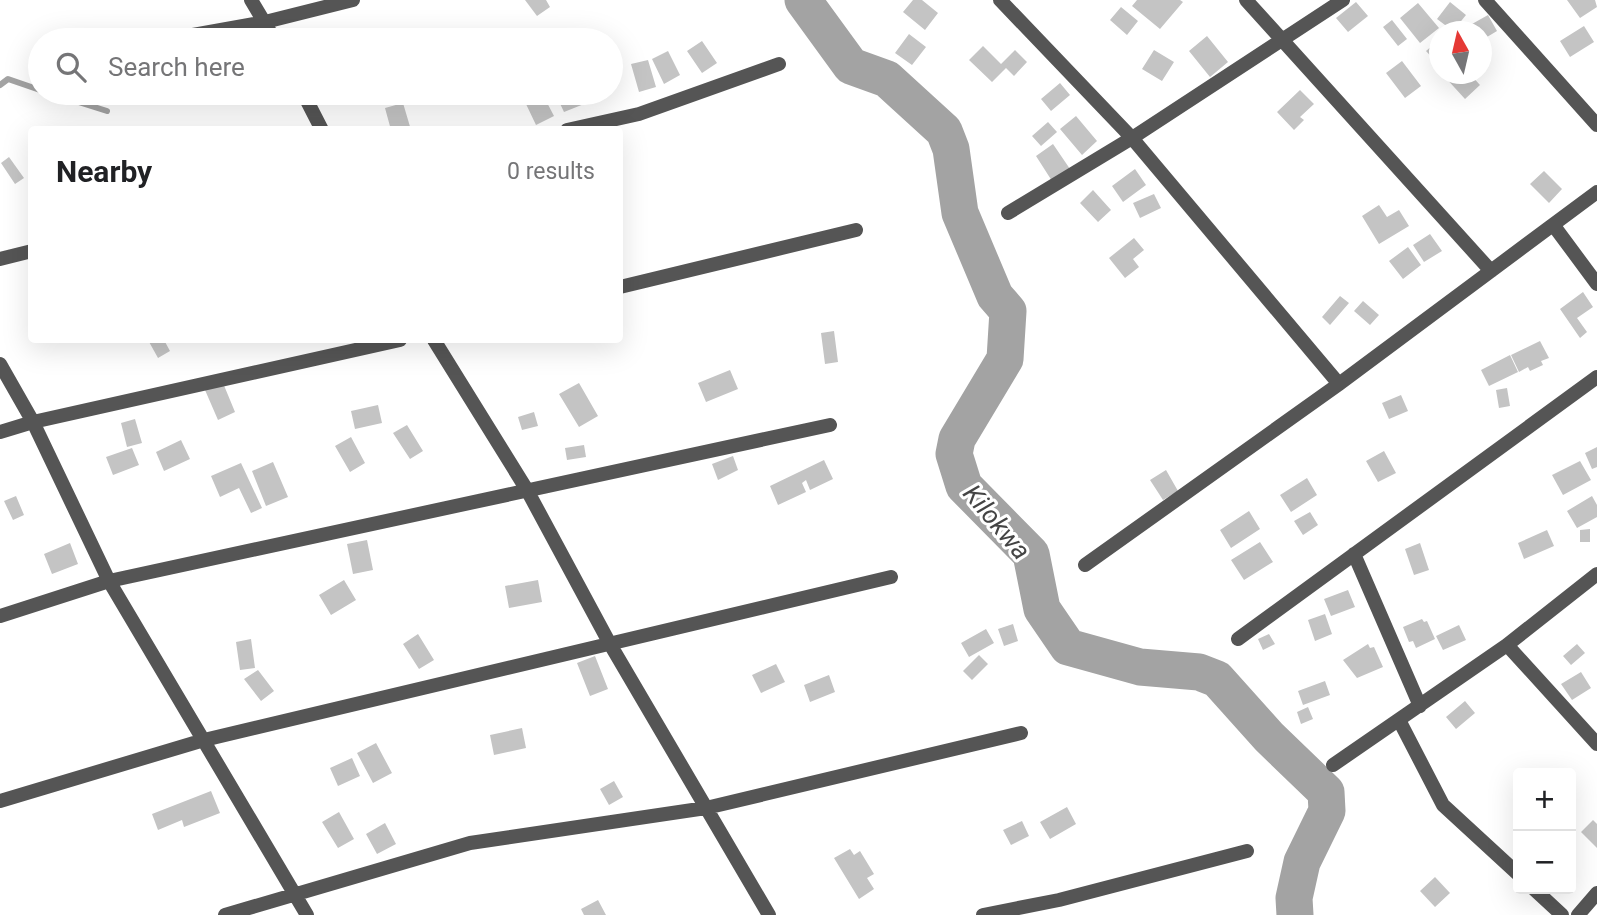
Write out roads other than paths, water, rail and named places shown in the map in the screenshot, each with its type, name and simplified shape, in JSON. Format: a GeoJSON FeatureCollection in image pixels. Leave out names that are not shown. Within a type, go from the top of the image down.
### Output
{"type":"FeatureCollection","features":[{"type":"Feature","properties":{"kind":"street"},"geometry":{"type":"LineString","coordinates":[[251,0],[268,28]]}},
{"type":"Feature","properties":{"kind":"street"},"geometry":{"type":"LineString","coordinates":[[232,28],[353,0]]}},
{"type":"Feature","properties":{"kind":"street"},"geometry":{"type":"LineString","coordinates":[[1000,0],[1132,138],[1339,384]]}},
{"type":"Feature","properties":{"kind":"street"},"geometry":{"type":"LineString","coordinates":[[1246,0],[1491,271]]}},
{"type":"Feature","properties":{"kind":"street"},"geometry":{"type":"LineString","coordinates":[[1008,213],[1132,138],[1343,0]]}},
{"type":"Feature","properties":{"kind":"street"},"geometry":{"type":"LineString","coordinates":[[1485,0],[1597,125]]}},
{"type":"Feature","properties":{"kind":"street"},"geometry":{"type":"LineString","coordinates":[[585,126],[639,114],[779,64]]}},
{"type":"Feature","properties":{"kind":"street"},"geometry":{"type":"LineString","coordinates":[[309,105],[320,126]]}},
{"type":"Feature","properties":{"kind":"street"},"geometry":{"type":"LineString","coordinates":[[1085,565],[1339,384],[1597,192]]}},
{"type":"Feature","properties":{"kind":"street"},"geometry":{"type":"LineString","coordinates":[[1554,226],[1597,284]]}},
{"type":"Feature","properties":{"kind":"street"},"geometry":{"type":"LineString","coordinates":[[623,286],[856,230]]}},
{"type":"Feature","properties":{"kind":"street"},"geometry":{"type":"LineString","coordinates":[[0,259],[28,252]]}},
{"type":"Feature","properties":{"kind":"street"},"geometry":{"type":"LineString","coordinates":[[0,432],[33,422],[387,343]]}},
{"type":"Feature","properties":{"kind":"street"},"geometry":{"type":"LineString","coordinates":[[436,343],[527,491],[610,644],[769,915]]}},
{"type":"Feature","properties":{"kind":"street"},"geometry":{"type":"LineString","coordinates":[[0,364],[33,422],[109,581],[307,915]]}},
{"type":"Feature","properties":{"kind":"street"},"geometry":{"type":"LineString","coordinates":[[1238,639],[1597,377]]}},
{"type":"Feature","properties":{"kind":"street"},"geometry":{"type":"LineString","coordinates":[[0,616],[109,581],[830,425]]}},
{"type":"Feature","properties":{"kind":"street"},"geometry":{"type":"LineString","coordinates":[[1354,554],[1420,706]]}},
{"type":"Feature","properties":{"kind":"street"},"geometry":{"type":"LineString","coordinates":[[1333,765],[1507,645],[1597,574]]}},
{"type":"Feature","properties":{"kind":"street"},"geometry":{"type":"LineString","coordinates":[[0,801],[204,740],[891,577]]}},
{"type":"Feature","properties":{"kind":"street"},"geometry":{"type":"LineString","coordinates":[[1507,645],[1597,744]]}},
{"type":"Feature","properties":{"kind":"street"},"geometry":{"type":"LineString","coordinates":[[1399,720],[1443,805],[1513,869]]}},
{"type":"Feature","properties":{"kind":"street"},"geometry":{"type":"LineString","coordinates":[[225,915],[470,843],[706,808],[1021,733]]}},
{"type":"Feature","properties":{"kind":"street"},"geometry":{"type":"LineString","coordinates":[[983,915],[1059,900],[1247,851]]}},
{"type":"Feature","properties":{"kind":"street"},"geometry":{"type":"LineString","coordinates":[[1578,915],[1597,892]]}},
{"type":"Feature","properties":{"kind":"street"},"geometry":{"type":"LineString","coordinates":[[1539,894],[1562,915]]}},
{"type":"Feature","properties":{"kind":"waterway","name":"Kilokwa"},"geometry":{"type":"LineString","coordinates":[[803,0],[851,66],[887,79],[944,131],[951,149],[960,213],[995,296],[1008,311],[1005,359],[957,439],[954,454],[964,486],[1031,554],[1042,609],[1068,647],[1140,667],[1199,672],[1217,679],[1269,737],[1326,792],[1327,811],[1302,862],[1294,898],[1295,915]]}},
{"type":"Feature","properties":{"kind":"waterway"},"geometry":{"type":"LineString","coordinates":[[0,85],[8,79],[28,86]]}},
{"type":"Feature","properties":{"kind":"waterway"},"geometry":{"type":"LineString","coordinates":[[88,105],[107,111]]}}]}
